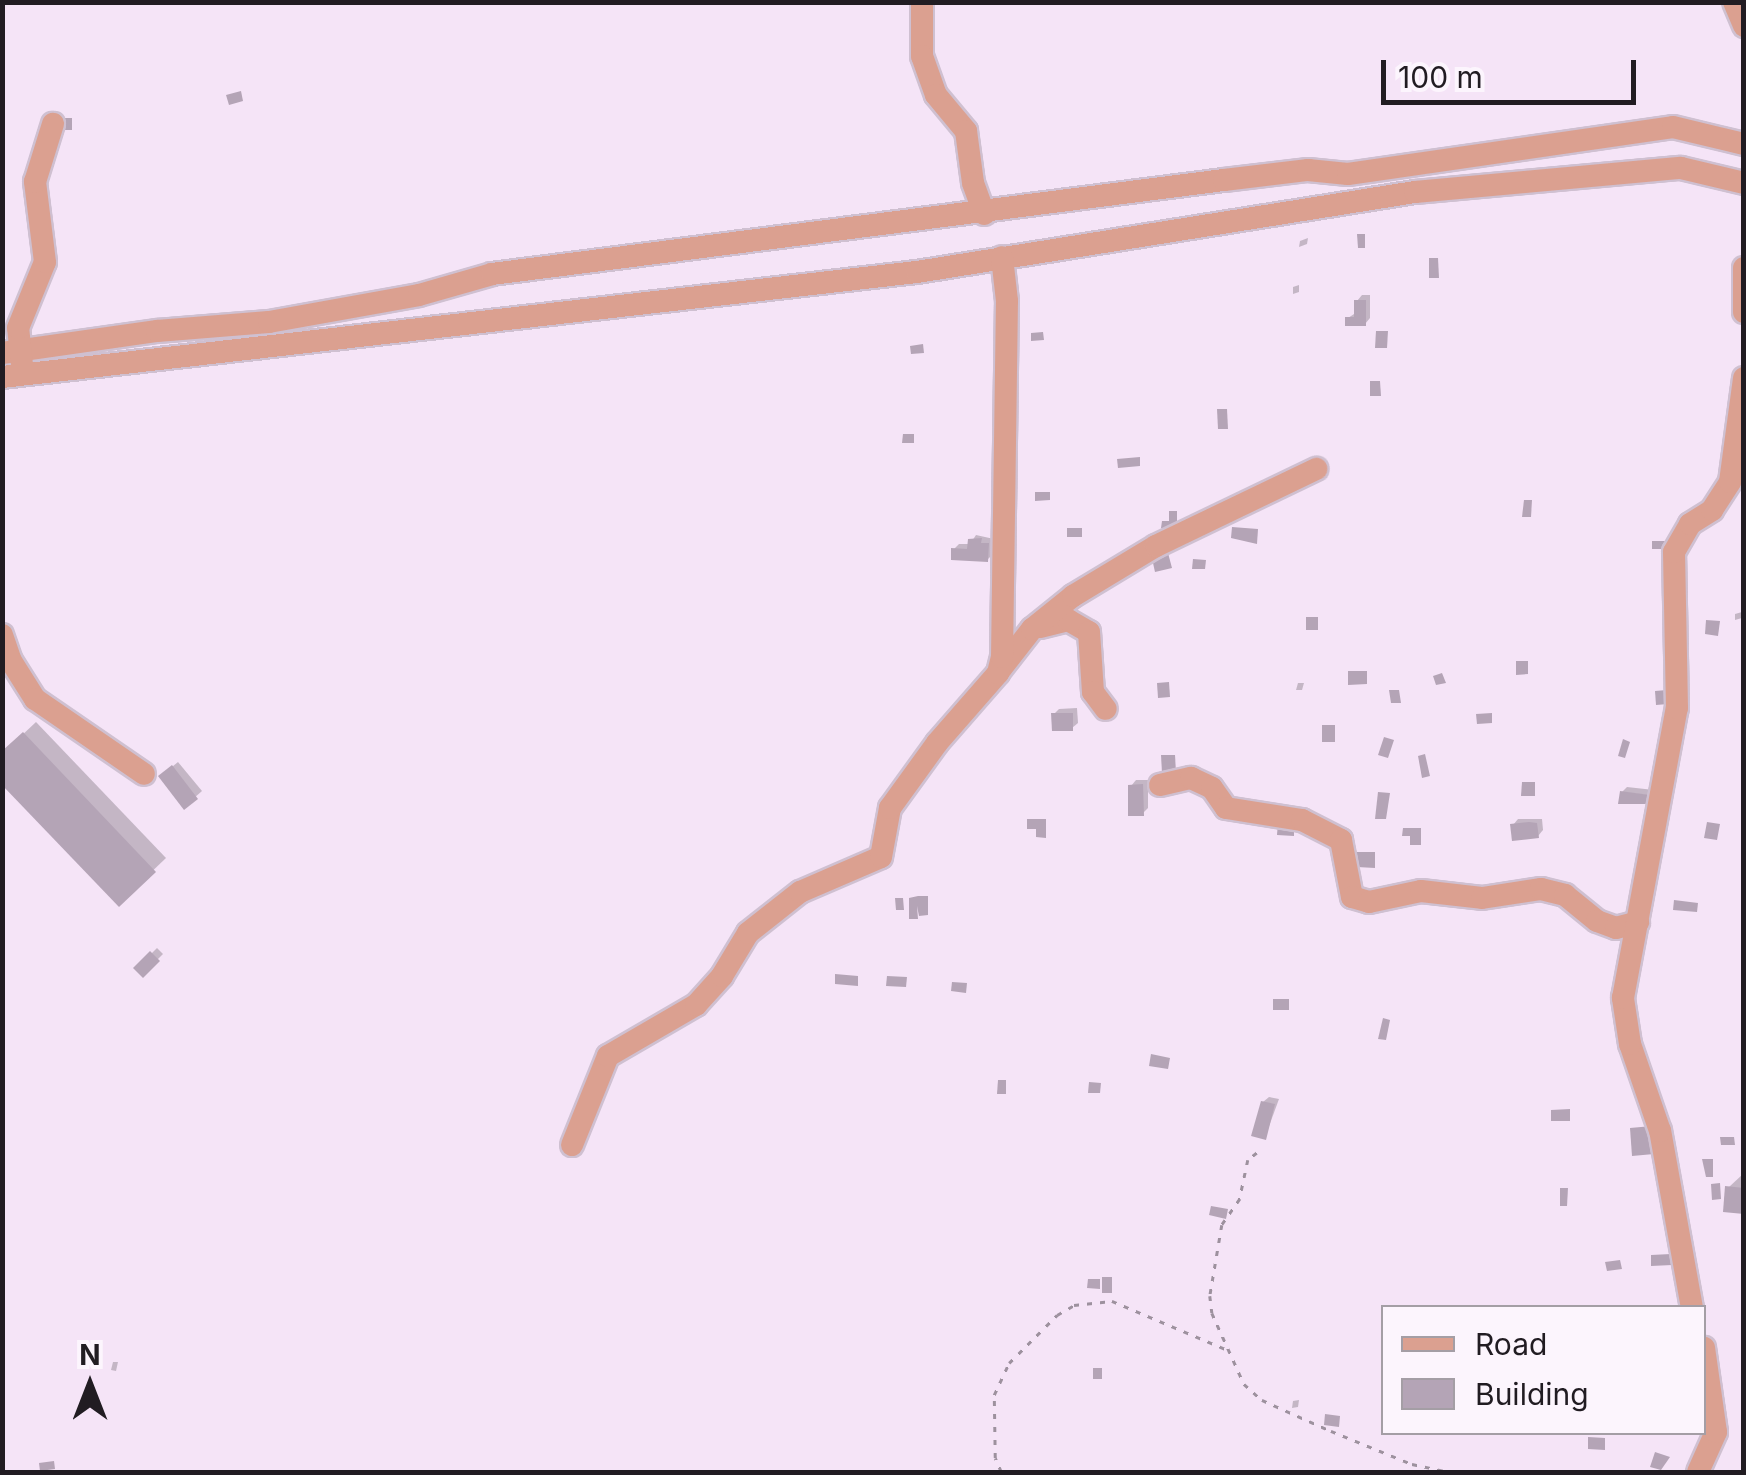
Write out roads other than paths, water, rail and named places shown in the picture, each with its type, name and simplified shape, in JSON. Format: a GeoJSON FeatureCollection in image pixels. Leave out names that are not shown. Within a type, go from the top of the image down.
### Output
{"type":"FeatureCollection","features":[{"type":"Feature","properties":{"kind":"street"},"geometry":{"type":"LineString","coordinates":[[922,2],[922,56],[936,95],[966,131],[973,183],[984,214]]}},
{"type":"Feature","properties":{"kind":"street"},"geometry":{"type":"LineString","coordinates":[[1734,2],[1744,26]]}},
{"type":"Feature","properties":{"kind":"street"},"geometry":{"type":"LineString","coordinates":[[12,364],[18,328],[44,271],[34,182],[53,124]]}},
{"type":"Feature","properties":{"kind":"street"},"geometry":{"type":"LineString","coordinates":[[12,364],[157,331],[269,322],[419,295],[492,274],[1308,170],[1348,174],[1673,126],[1744,144]]}},
{"type":"Feature","properties":{"kind":"street"},"geometry":{"type":"LineString","coordinates":[[12,364],[917,272],[1415,192],[1682,168],[1744,183]]}},
{"type":"Feature","properties":{"kind":"street"},"geometry":{"type":"LineString","coordinates":[[998,673],[1006,301],[1002,257]]}},
{"type":"Feature","properties":{"kind":"street"},"geometry":{"type":"LineString","coordinates":[[1744,268],[1744,312]]}},
{"type":"Feature","properties":{"kind":"street"},"geometry":{"type":"LineString","coordinates":[[1691,1305],[1660,1131],[1630,1044],[1623,998],[1676,708],[1674,552],[1690,524],[1712,510],[1730,482],[1744,378]]}},
{"type":"Feature","properties":{"kind":"street"},"geometry":{"type":"LineString","coordinates":[[572,1146],[608,1056],[696,1005],[722,976],[748,932],[800,892],[882,857],[890,808],[937,743],[1032,629],[1073,596],[1156,546],[1316,469]]}},
{"type":"Feature","properties":{"kind":"street"},"geometry":{"type":"LineString","coordinates":[[1002,620],[1012,631],[1068,620],[1089,632],[1093,692],[1106,709]]}},
{"type":"Feature","properties":{"kind":"street"},"geometry":{"type":"LineString","coordinates":[[2,636],[35,699],[144,774]]}},
{"type":"Feature","properties":{"kind":"street"},"geometry":{"type":"LineString","coordinates":[[1160,785],[1191,778],[1212,788],[1226,808],[1302,820],[1341,840],[1352,897],[1369,902],[1421,891],[1482,898],[1541,890],[1565,895],[1597,921],[1616,928],[1638,922]]}},
{"type":"Feature","properties":{"kind":"street"},"geometry":{"type":"LineString","coordinates":[[1698,1472],[1716,1432],[1706,1362]]}}]}
